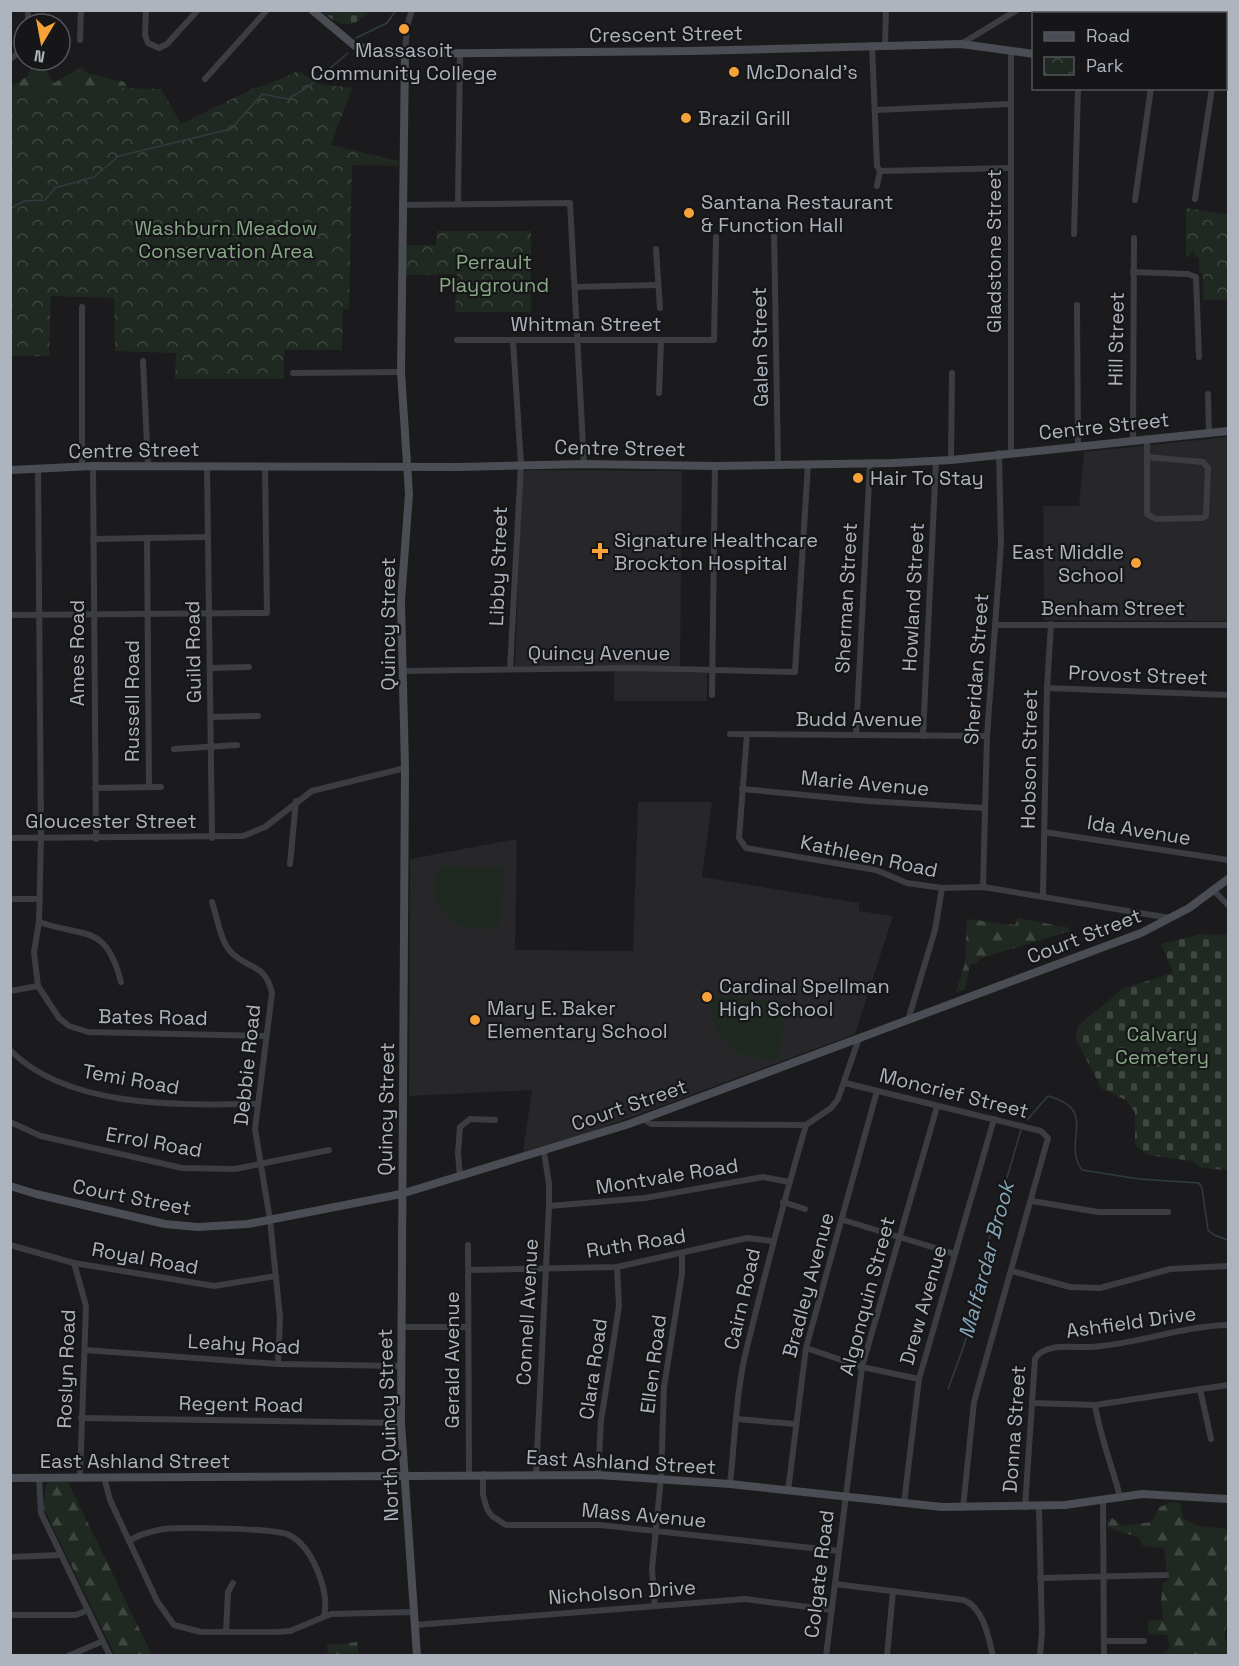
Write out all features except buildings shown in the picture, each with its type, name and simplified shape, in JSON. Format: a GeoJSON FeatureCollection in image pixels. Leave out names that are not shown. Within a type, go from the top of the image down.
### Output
{"type":"FeatureCollection","features":[{"type":"Feature","properties":{"kind":"main road","name":"Crescent Street"},"geometry":{"type":"LineString","coordinates":[[312,10],[345,40],[363,50],[405,54],[692,51],[961,44],[1032,54]]}},
{"type":"Feature","properties":{"kind":"main road","name":"Quincy Street"},"geometry":{"type":"LineString","coordinates":[[401,1194],[405,768],[402,602],[409,466],[401,372],[405,54]]}},
{"type":"Feature","properties":{"kind":"main road","name":"Centre Street"},"geometry":{"type":"LineString","coordinates":[[10,470],[93,466],[584,464],[715,466],[870,463],[893,459],[951,460],[1228,430]]}},
{"type":"Feature","properties":{"kind":"main road","name":"Court Street"},"geometry":{"type":"LineString","coordinates":[[10,1186],[165,1224],[227,1226],[270,1220],[401,1194],[544,1152],[643,1119],[1141,933],[1171,918],[1214,891],[1228,879]]}},
{"type":"Feature","properties":{"kind":"main road","name":"North Quincy Street"},"geometry":{"type":"LineString","coordinates":[[401,1194],[401,1423],[417,1656]]}},
{"type":"Feature","properties":{"kind":"main road","name":"East Ashland Street"},"geometry":{"type":"LineString","coordinates":[[10,1478],[598,1475],[730,1484],[963,1508],[1039,1507],[1166,1494],[1228,1499]]}},
{"type":"Feature","properties":{"kind":"street"},"geometry":{"type":"LineString","coordinates":[[80,40],[81,10]]}},
{"type":"Feature","properties":{"kind":"street"},"geometry":{"type":"LineString","coordinates":[[146,10],[145,35],[148,43],[159,48],[170,41],[198,10]]}},
{"type":"Feature","properties":{"kind":"street"},"geometry":{"type":"LineString","coordinates":[[205,80],[267,10]]}},
{"type":"Feature","properties":{"kind":"street"},"geometry":{"type":"LineString","coordinates":[[405,54],[407,26],[412,10]]}},
{"type":"Feature","properties":{"kind":"street"},"geometry":{"type":"LineString","coordinates":[[885,45],[886,10]]}},
{"type":"Feature","properties":{"kind":"street"},"geometry":{"type":"LineString","coordinates":[[961,44],[1017,10]]}},
{"type":"Feature","properties":{"kind":"street"},"geometry":{"type":"LineString","coordinates":[[872,45],[877,166],[880,171],[877,186]]}},
{"type":"Feature","properties":{"kind":"street","name":"Gladstone Street"},"geometry":{"type":"LineString","coordinates":[[1011,51],[1011,452]]}},
{"type":"Feature","properties":{"kind":"street"},"geometry":{"type":"LineString","coordinates":[[458,204],[460,52]]}},
{"type":"Feature","properties":{"kind":"street"},"geometry":{"type":"LineString","coordinates":[[1074,234],[1078,90]]}},
{"type":"Feature","properties":{"kind":"street"},"geometry":{"type":"LineString","coordinates":[[1135,200],[1150,90]]}},
{"type":"Feature","properties":{"kind":"street"},"geometry":{"type":"LineString","coordinates":[[1195,199],[1212,90]]}},
{"type":"Feature","properties":{"kind":"street"},"geometry":{"type":"LineString","coordinates":[[876,110],[1011,104]]}},
{"type":"Feature","properties":{"kind":"street"},"geometry":{"type":"LineString","coordinates":[[880,171],[1011,168]]}},
{"type":"Feature","properties":{"kind":"street"},"geometry":{"type":"LineString","coordinates":[[402,205],[570,203],[584,464]]}},
{"type":"Feature","properties":{"kind":"street","name":"Galen Street"},"geometry":{"type":"LineString","coordinates":[[774,228],[778,465]]}},
{"type":"Feature","properties":{"kind":"street","name":"Whitman Street"},"geometry":{"type":"LineString","coordinates":[[457,340],[714,340],[716,237]]}},
{"type":"Feature","properties":{"kind":"street","name":"Hill Street"},"geometry":{"type":"LineString","coordinates":[[1133,440],[1134,238]]}},
{"type":"Feature","properties":{"kind":"street"},"geometry":{"type":"LineString","coordinates":[[656,249],[660,308]]}},
{"type":"Feature","properties":{"kind":"street"},"geometry":{"type":"LineString","coordinates":[[1133,272],[1188,274],[1197,277],[1199,357]]}},
{"type":"Feature","properties":{"kind":"street"},"geometry":{"type":"LineString","coordinates":[[575,287],[658,285]]}},
{"type":"Feature","properties":{"kind":"street"},"geometry":{"type":"LineString","coordinates":[[1077,305],[1078,445]]}},
{"type":"Feature","properties":{"kind":"street"},"geometry":{"type":"LineString","coordinates":[[82,307],[82,467]]}},
{"type":"Feature","properties":{"kind":"street","name":"Libby Street"},"geometry":{"type":"LineString","coordinates":[[510,669],[521,464],[513,340]]}},
{"type":"Feature","properties":{"kind":"street"},"geometry":{"type":"LineString","coordinates":[[659,393],[660,341]]}},
{"type":"Feature","properties":{"kind":"street"},"geometry":{"type":"LineString","coordinates":[[143,361],[148,466]]}},
{"type":"Feature","properties":{"kind":"street"},"geometry":{"type":"LineString","coordinates":[[293,373],[401,372]]}},
{"type":"Feature","properties":{"kind":"street"},"geometry":{"type":"LineString","coordinates":[[951,460],[952,373]]}},
{"type":"Feature","properties":{"kind":"street"},"geometry":{"type":"LineString","coordinates":[[1208,394],[1209,432]]}},
{"type":"Feature","properties":{"kind":"street"},"geometry":{"type":"LineString","coordinates":[[1147,438],[1147,457],[1147,514],[1150,517],[1179,519],[1206,516],[1208,468],[1203,462],[1147,457]]}},
{"type":"Feature","properties":{"kind":"street","name":"Sheridan Street"},"geometry":{"type":"LineString","coordinates":[[983,887],[987,736],[997,625],[1001,544],[999,453]]}},
{"type":"Feature","properties":{"kind":"street","name":"Howland Street"},"geometry":{"type":"LineString","coordinates":[[922,736],[936,460]]}},
{"type":"Feature","properties":{"kind":"street","name":"Sherman Street"},"geometry":{"type":"LineString","coordinates":[[856,735],[870,463]]}},
{"type":"Feature","properties":{"kind":"street","name":"Quincy Avenue"},"geometry":{"type":"LineString","coordinates":[[403,671],[713,669],[795,672],[808,464]]}},
{"type":"Feature","properties":{"kind":"street","name":"Ames Road"},"geometry":{"type":"LineString","coordinates":[[93,466],[96,838]]}},
{"type":"Feature","properties":{"kind":"street","name":"Guild Road"},"geometry":{"type":"LineString","coordinates":[[207,466],[212,838]]}},
{"type":"Feature","properties":{"kind":"street"},"geometry":{"type":"LineString","coordinates":[[10,615],[267,614],[265,466]]}},
{"type":"Feature","properties":{"kind":"street"},"geometry":{"type":"LineString","coordinates":[[712,695],[715,466]]}},
{"type":"Feature","properties":{"kind":"street","name":"Bates Road"},"geometry":{"type":"LineString","coordinates":[[38,469],[41,837],[39,922],[34,952],[38,986],[59,1018],[69,1026],[88,1032],[266,1036]]}},
{"type":"Feature","properties":{"kind":"street"},"geometry":{"type":"LineString","coordinates":[[93,539],[208,537]]}},
{"type":"Feature","properties":{"kind":"street","name":"Russell Road"},"geometry":{"type":"LineString","coordinates":[[147,538],[149,787]]}},
{"type":"Feature","properties":{"kind":"street","name":"Hobson Street"},"geometry":{"type":"LineString","coordinates":[[1043,895],[1047,688],[1051,624]]}},
{"type":"Feature","properties":{"kind":"street","name":"Benham Street"},"geometry":{"type":"LineString","coordinates":[[997,625],[1228,625]]}},
{"type":"Feature","properties":{"kind":"street"},"geometry":{"type":"LineString","coordinates":[[210,668],[249,667]]}},
{"type":"Feature","properties":{"kind":"street","name":"Provost Street"},"geometry":{"type":"LineString","coordinates":[[1047,688],[1228,695]]}},
{"type":"Feature","properties":{"kind":"street"},"geometry":{"type":"LineString","coordinates":[[211,717],[258,716]]}},
{"type":"Feature","properties":{"kind":"street","name":"Budd Avenue"},"geometry":{"type":"LineString","coordinates":[[730,734],[987,736]]}},
{"type":"Feature","properties":{"kind":"street","name":"Kathleen Road"},"geometry":{"type":"LineString","coordinates":[[747,734],[739,838],[746,848],[876,870],[908,883],[942,888],[983,887],[1043,895],[1171,918]]}},
{"type":"Feature","properties":{"kind":"street"},"geometry":{"type":"LineString","coordinates":[[174,749],[237,745]]}},
{"type":"Feature","properties":{"kind":"street","name":"Gloucester Street"},"geometry":{"type":"LineString","coordinates":[[10,838],[243,836],[259,831],[296,801],[329,785],[405,768]]}},
{"type":"Feature","properties":{"kind":"street"},"geometry":{"type":"LineString","coordinates":[[95,788],[160,787]]}},
{"type":"Feature","properties":{"kind":"street","name":"Marie Avenue"},"geometry":{"type":"LineString","coordinates":[[742,789],[868,801],[984,808]]}},
{"type":"Feature","properties":{"kind":"street"},"geometry":{"type":"LineString","coordinates":[[290,864],[296,801]]}},
{"type":"Feature","properties":{"kind":"street","name":"Ida Avenue"},"geometry":{"type":"LineString","coordinates":[[1044,832],[1228,860]]}},
{"type":"Feature","properties":{"kind":"street"},"geometry":{"type":"LineString","coordinates":[[908,1020],[935,930],[942,888]]}},
{"type":"Feature","properties":{"kind":"street"},"geometry":{"type":"LineString","coordinates":[[1214,891],[1228,905]]}},
{"type":"Feature","properties":{"kind":"street"},"geometry":{"type":"LineString","coordinates":[[10,899],[40,898]]}},
{"type":"Feature","properties":{"kind":"street","name":"Debbie Road"},"geometry":{"type":"LineString","coordinates":[[212,902],[229,951],[262,971],[270,981],[272,993],[255,1129],[270,1220],[276,1276],[280,1317],[278,1364]]}},
{"type":"Feature","properties":{"kind":"street"},"geometry":{"type":"LineString","coordinates":[[39,922],[77,930],[94,937],[111,952],[121,982]]}},
{"type":"Feature","properties":{"kind":"street"},"geometry":{"type":"LineString","coordinates":[[10,991],[38,986]]}},
{"type":"Feature","properties":{"kind":"street"},"geometry":{"type":"LineString","coordinates":[[643,1119],[651,1124],[806,1125],[831,1108],[845,1083],[859,1038]]}},
{"type":"Feature","properties":{"kind":"street","name":"Temi Road"},"geometry":{"type":"LineString","coordinates":[[10,1050],[32,1069],[56,1081],[96,1092],[167,1105],[257,1104]]}},
{"type":"Feature","properties":{"kind":"street","name":"Moncrief Street"},"geometry":{"type":"LineString","coordinates":[[845,1083],[1041,1131],[1048,1138],[1032,1201]]}},
{"type":"Feature","properties":{"kind":"street","name":"Bradley Avenue"},"geometry":{"type":"LineString","coordinates":[[788,1491],[806,1348],[877,1091]]}},
{"type":"Feature","properties":{"kind":"street","name":"Algonquin Street"},"geometry":{"type":"LineString","coordinates":[[846,1497],[862,1367],[936,1107]]}},
{"type":"Feature","properties":{"kind":"street"},"geometry":{"type":"LineString","coordinates":[[460,1177],[458,1153],[460,1127],[470,1119],[495,1120]]}},
{"type":"Feature","properties":{"kind":"street","name":"Drew Avenue"},"geometry":{"type":"LineString","coordinates":[[904,1503],[919,1379],[994,1119]]}},
{"type":"Feature","properties":{"kind":"street","name":"Errol Road"},"geometry":{"type":"LineString","coordinates":[[10,1122],[41,1136],[182,1168],[235,1169],[329,1150]]}},
{"type":"Feature","properties":{"kind":"street","name":"Cairn Road"},"geometry":{"type":"LineString","coordinates":[[730,1484],[736,1419],[747,1343],[756,1319],[772,1241],[806,1125]]}},
{"type":"Feature","properties":{"kind":"street","name":"Connell Avenue"},"geometry":{"type":"LineString","coordinates":[[536,1474],[549,1206],[549,1184],[544,1152]]}},
{"type":"Feature","properties":{"kind":"street","name":"Montvale Road"},"geometry":{"type":"LineString","coordinates":[[549,1206],[645,1198],[763,1177],[789,1182]]}},
{"type":"Feature","properties":{"kind":"street"},"geometry":{"type":"LineString","coordinates":[[963,1508],[974,1402],[1032,1201],[1098,1212],[1168,1212]]}},
{"type":"Feature","properties":{"kind":"street"},"geometry":{"type":"LineString","coordinates":[[783,1202],[805,1209]]}},
{"type":"Feature","properties":{"kind":"street"},"geometry":{"type":"LineString","coordinates":[[843,1220],[955,1254]]}},
{"type":"Feature","properties":{"kind":"street","name":"Ruth Road"},"geometry":{"type":"LineString","coordinates":[[468,1270],[545,1271],[617,1267],[747,1238],[772,1241]]}},
{"type":"Feature","properties":{"kind":"street","name":"Royal Road"},"geometry":{"type":"LineString","coordinates":[[10,1245],[74,1263],[214,1286],[276,1276]]}},
{"type":"Feature","properties":{"kind":"street","name":"Gerald Avenue"},"geometry":{"type":"LineString","coordinates":[[468,1245],[469,1474]]}},
{"type":"Feature","properties":{"kind":"street","name":"Ellen Road"},"geometry":{"type":"LineString","coordinates":[[655,1606],[652,1569],[661,1478],[664,1387],[682,1273],[682,1254]]}},
{"type":"Feature","properties":{"kind":"street","name":"Roslyn Road"},"geometry":{"type":"LineString","coordinates":[[74,1263],[86,1306],[80,1477]]}},
{"type":"Feature","properties":{"kind":"street"},"geometry":{"type":"LineString","coordinates":[[1012,1271],[1070,1287],[1100,1288],[1170,1269],[1228,1266]]}},
{"type":"Feature","properties":{"kind":"street","name":"Clara Road"},"geometry":{"type":"LineString","coordinates":[[598,1475],[600,1421],[619,1306],[617,1267]]}},
{"type":"Feature","properties":{"kind":"street","name":"Ashfield Drive"},"geometry":{"type":"LineString","coordinates":[[1038,1353],[1048,1349],[1094,1347],[1228,1325]]}},
{"type":"Feature","properties":{"kind":"street"},"geometry":{"type":"LineString","coordinates":[[401,1327],[468,1327]]}},
{"type":"Feature","properties":{"kind":"street"},"geometry":{"type":"LineString","coordinates":[[806,1348],[862,1367],[919,1379]]}},
{"type":"Feature","properties":{"kind":"street","name":"Leahy Road"},"geometry":{"type":"LineString","coordinates":[[85,1350],[278,1364],[401,1366]]}},
{"type":"Feature","properties":{"kind":"street","name":"Donna Street"},"geometry":{"type":"LineString","coordinates":[[1025,1507],[1038,1353]]}},
{"type":"Feature","properties":{"kind":"street"},"geometry":{"type":"LineString","coordinates":[[1032,1403],[1095,1405],[1228,1385]]}},
{"type":"Feature","properties":{"kind":"street"},"geometry":{"type":"LineString","coordinates":[[1200,1389],[1211,1439]]}},
{"type":"Feature","properties":{"kind":"street"},"geometry":{"type":"LineString","coordinates":[[1095,1405],[1100,1436],[1112,1466],[1120,1497]]}},
{"type":"Feature","properties":{"kind":"street","name":"Regent Road"},"geometry":{"type":"LineString","coordinates":[[81,1418],[401,1423]]}},
{"type":"Feature","properties":{"kind":"street"},"geometry":{"type":"LineString","coordinates":[[736,1419],[795,1424]]}},
{"type":"Feature","properties":{"kind":"street","name":"Mass Avenue"},"geometry":{"type":"LineString","coordinates":[[483,1474],[483,1495],[487,1509],[492,1516],[506,1525],[600,1525],[839,1551]]}},
{"type":"Feature","properties":{"kind":"street"},"geometry":{"type":"LineString","coordinates":[[105,1477],[110,1500],[160,1608],[174,1626],[188,1631],[290,1630],[324,1616],[338,1613],[414,1612]]}},
{"type":"Feature","properties":{"kind":"street"},"geometry":{"type":"LineString","coordinates":[[39,1478],[41,1513],[110,1656]]}},
{"type":"Feature","properties":{"kind":"street","name":"Colgate Road"},"geometry":{"type":"LineString","coordinates":[[826,1656],[846,1497]]}},
{"type":"Feature","properties":{"kind":"street"},"geometry":{"type":"LineString","coordinates":[[1103,1500],[1104,1656]]}},
{"type":"Feature","properties":{"kind":"street"},"geometry":{"type":"LineString","coordinates":[[1039,1507],[1040,1656]]}},
{"type":"Feature","properties":{"kind":"street"},"geometry":{"type":"LineString","coordinates":[[129,1541],[147,1533],[166,1529],[267,1530],[288,1534],[298,1540],[310,1558],[325,1601],[324,1616]]}},
{"type":"Feature","properties":{"kind":"street"},"geometry":{"type":"LineString","coordinates":[[10,1557],[62,1555]]}},
{"type":"Feature","properties":{"kind":"street"},"geometry":{"type":"LineString","coordinates":[[1040,1578],[1166,1575]]}},
{"type":"Feature","properties":{"kind":"street"},"geometry":{"type":"LineString","coordinates":[[226,1632],[228,1592],[233,1583]]}},
{"type":"Feature","properties":{"kind":"street"},"geometry":{"type":"LineString","coordinates":[[835,1584],[952,1597],[968,1602],[981,1617],[993,1656]]}},
{"type":"Feature","properties":{"kind":"street"},"geometry":{"type":"LineString","coordinates":[[887,1656],[894,1591]]}},
{"type":"Feature","properties":{"kind":"street","name":"Nicholson Drive"},"geometry":{"type":"LineString","coordinates":[[415,1625],[745,1599],[832,1610]]}},
{"type":"Feature","properties":{"kind":"street"},"geometry":{"type":"LineString","coordinates":[[10,1615],[70,1615],[88,1610]]}},
{"type":"Feature","properties":{"kind":"street"},"geometry":{"type":"LineString","coordinates":[[68,1656],[103,1641]]}},
{"type":"Feature","properties":{"kind":"street"},"geometry":{"type":"LineString","coordinates":[[1105,1641],[1144,1641]]}},
{"type":"Feature","properties":{"kind":"shaded area","name":"East Middle School"},"geometry":{"type":"Polygon","coordinates":[[[1228,437],[1228,621],[1044,620],[1043,506],[1079,506],[1084,452],[1228,437]]]}},
{"type":"Feature","properties":{"kind":"shaded area","name":"Signature Healthcare Brockton Hospital"},"geometry":{"type":"Polygon","coordinates":[[[524,471],[682,471],[680,673],[707,673],[707,701],[614,701],[614,666],[515,666],[522,476],[524,471]]]}},
{"type":"Feature","properties":{"kind":"shaded area","name":"Cardinal Spellman High School"},"geometry":{"type":"Polygon","coordinates":[[[638,802],[712,802],[702,877],[859,903],[859,911],[893,916],[855,1034],[594,1131],[523,1152],[532,1090],[409,1096],[410,859],[517,839],[515,950],[633,951],[638,802]]]}},
{"type":"Feature","properties":{"kind":"green space"},"geometry":{"type":"Polygon","coordinates":[[[322,11],[371,11],[352,24],[341,24],[322,11]]]}},
{"type":"Feature","properties":{"kind":"green space"},"geometry":{"type":"Polygon","coordinates":[[[82,67],[87,73],[124,82],[131,94],[11,115],[10,88],[29,75],[29,72],[47,72],[54,83],[82,67]]]}},
{"type":"Feature","properties":{"kind":"green space","name":"Washburn Meadow Conservation Area"},"geometry":{"type":"Polygon","coordinates":[[[298,71],[320,84],[352,88],[331,145],[399,161],[398,166],[352,165],[349,309],[343,309],[342,350],[284,350],[284,379],[175,379],[176,353],[115,351],[114,298],[51,296],[49,356],[11,356],[11,91],[161,89],[181,124],[254,88],[298,71]]]}},
{"type":"Feature","properties":{"kind":"green space"},"geometry":{"type":"Polygon","coordinates":[[[1186,208],[1228,214],[1228,300],[1203,300],[1203,274],[1199,271],[1199,257],[1195,257],[1195,252],[1186,257],[1186,208]]]}},
{"type":"Feature","properties":{"kind":"green space","name":"Perrault Playground"},"geometry":{"type":"Polygon","coordinates":[[[437,231],[531,231],[531,312],[455,312],[457,274],[405,275],[406,245],[436,245],[437,231]]]}},
{"type":"Feature","properties":{"kind":"green space"},"geometry":{"type":"Polygon","coordinates":[[[439,866],[501,867],[505,872],[499,927],[483,929],[469,927],[457,924],[446,917],[439,908],[435,896],[435,882],[439,866]]]}},
{"type":"Feature","properties":{"kind":"green space"},"geometry":{"type":"Polygon","coordinates":[[[1018,918],[1070,928],[1070,931],[979,959],[979,962],[970,965],[965,990],[956,992],[965,963],[967,919],[1015,925],[1018,918]]]}},
{"type":"Feature","properties":{"kind":"green space","name":"Calvary Cemetery"},"geometry":{"type":"Polygon","coordinates":[[[1202,934],[1228,935],[1228,1170],[1200,1168],[1192,1161],[1148,1155],[1135,1145],[1135,1112],[1126,1100],[1102,1089],[1075,1038],[1079,1025],[1124,988],[1173,973],[1161,944],[1202,934]]]}},
{"type":"Feature","properties":{"kind":"green space"},"geometry":{"type":"Polygon","coordinates":[[[710,996],[784,1001],[787,1004],[778,1059],[749,1056],[737,1052],[728,1045],[714,1025],[710,996]]]}},
{"type":"Feature","properties":{"kind":"green space"},"geometry":{"type":"Polygon","coordinates":[[[51,1482],[68,1482],[152,1655],[115,1655],[43,1507],[46,1485],[51,1482]]]}},
{"type":"Feature","properties":{"kind":"green space"},"geometry":{"type":"Polygon","coordinates":[[[1172,1502],[1180,1503],[1183,1518],[1198,1526],[1228,1529],[1228,1621],[1224,1633],[1228,1655],[1162,1655],[1170,1648],[1167,1635],[1148,1634],[1148,1621],[1163,1619],[1161,1601],[1163,1583],[1168,1579],[1164,1548],[1143,1546],[1138,1537],[1108,1528],[1107,1521],[1112,1518],[1123,1526],[1151,1522],[1160,1507],[1172,1502]]]}},
{"type":"Feature","properties":{"kind":"green space"},"geometry":{"type":"Polygon","coordinates":[[[357,1642],[359,1655],[328,1655],[327,1645],[357,1642]]]}},
{"type":"Feature","properties":{"kind":"waterway"},"geometry":{"type":"LineString","coordinates":[[356,38],[387,23],[396,10]]}},
{"type":"Feature","properties":{"kind":"waterway"},"geometry":{"type":"LineString","coordinates":[[10,209],[24,201],[45,200],[55,188],[94,177],[119,156],[231,129],[262,94],[288,99],[308,87],[348,53]]}},
{"type":"Feature","properties":{"kind":"waterway","name":"Malfardar Brook"},"geometry":{"type":"LineString","coordinates":[[1027,1120],[1048,1096],[1064,1102],[1072,1109],[1076,1118],[1075,1148],[1082,1170],[1139,1179],[1199,1183],[1202,1188],[1208,1230],[1228,1240]]}},
{"type":"Feature","properties":{"kind":"waterway","name":"Malfardar Brook"},"geometry":{"type":"LineString","coordinates":[[948,1389],[967,1336],[974,1308],[977,1279],[1021,1130]]}},
{"type":"Feature","properties":{"kind":"place","name":"Massasoit Community College"},"geometry":{"type":"Point","coordinates":[404,29]}},
{"type":"Feature","properties":{"kind":"place","name":"McDonald's"},"geometry":{"type":"Point","coordinates":[734,72]}},
{"type":"Feature","properties":{"kind":"place","name":"Brazil Grill"},"geometry":{"type":"Point","coordinates":[686,118]}},
{"type":"Feature","properties":{"kind":"place","name":"Santana Restaurant & Function Hall"},"geometry":{"type":"Point","coordinates":[689,213]}},
{"type":"Feature","properties":{"kind":"place","name":"Hair To Stay"},"geometry":{"type":"Point","coordinates":[858,478]}},
{"type":"Feature","properties":{"kind":"place","name":"Signature Healthcare Brockton Hospital"},"geometry":{"type":"Point","coordinates":[600,551]}},
{"type":"Feature","properties":{"kind":"place","name":"East Middle School"},"geometry":{"type":"Point","coordinates":[1136,563]}},
{"type":"Feature","properties":{"kind":"place","name":"Cardinal Spellman High School"},"geometry":{"type":"Point","coordinates":[707,997]}},
{"type":"Feature","properties":{"kind":"place","name":"Mary E. Baker Elementary School"},"geometry":{"type":"Point","coordinates":[475,1020]}}]}
